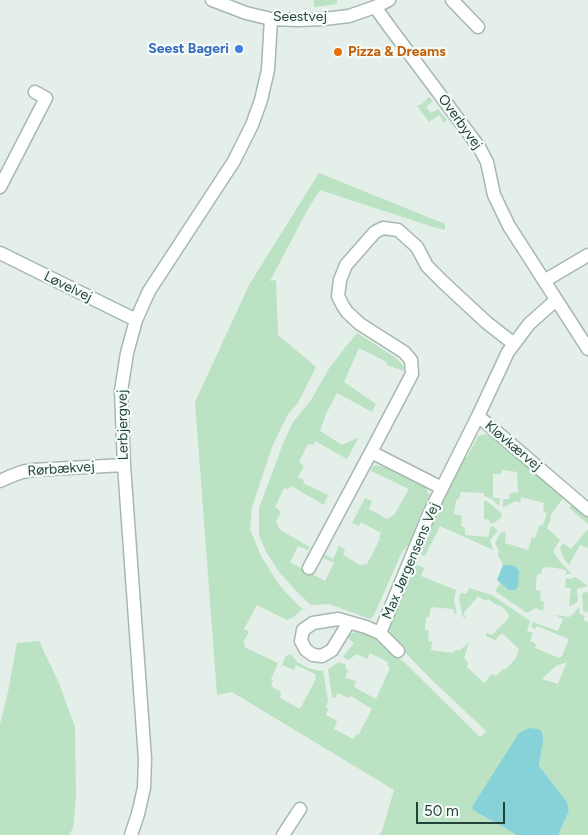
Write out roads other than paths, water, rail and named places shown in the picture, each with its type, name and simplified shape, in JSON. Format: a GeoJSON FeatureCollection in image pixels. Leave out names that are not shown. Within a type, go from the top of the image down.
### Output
{"type":"FeatureCollection","features":[{"type":"Feature","properties":{"kind":"street","name":"Seestvej"},"geometry":{"type":"LineString","coordinates":[[212,0],[246,13],[272,19],[298,20],[349,16],[389,0]]}},
{"type":"Feature","properties":{"kind":"street"},"geometry":{"type":"LineString","coordinates":[[452,0],[478,27]]}},
{"type":"Feature","properties":{"kind":"street","name":"Overbyvej"},"geometry":{"type":"LineString","coordinates":[[375,7],[480,147],[487,162],[494,195],[509,226],[588,349]]}},
{"type":"Feature","properties":{"kind":"street","name":"Lerbjergvej"},"geometry":{"type":"LineString","coordinates":[[131,835],[144,788],[145,759],[124,465],[121,391],[127,353],[136,320],[148,291],[234,161],[252,125],[261,100],[268,70],[272,19]]}},
{"type":"Feature","properties":{"kind":"street"},"geometry":{"type":"LineString","coordinates":[[0,186],[46,98],[35,92]]}},
{"type":"Feature","properties":{"kind":"street"},"geometry":{"type":"LineString","coordinates":[[309,568],[412,374],[411,360],[404,352],[360,324],[342,306],[338,296],[340,280],[346,265],[375,232],[382,228],[398,230],[417,247],[427,266],[444,283],[486,322],[514,344]]}},
{"type":"Feature","properties":{"kind":"street","name":"Løvelvej"},"geometry":{"type":"LineString","coordinates":[[0,254],[136,320]]}},
{"type":"Feature","properties":{"kind":"street"},"geometry":{"type":"LineString","coordinates":[[544,281],[588,255]]}},
{"type":"Feature","properties":{"kind":"street","name":"Kløvkærvej"},"geometry":{"type":"LineString","coordinates":[[556,300],[529,324],[508,352],[478,416],[588,510]]}},
{"type":"Feature","properties":{"kind":"street","name":"Max Jørgensens Vej"},"geometry":{"type":"LineString","coordinates":[[380,633],[430,512],[478,416]]}},
{"type":"Feature","properties":{"kind":"street","name":"Max Jørgensens Vej"},"geometry":{"type":"LineString","coordinates":[[371,452],[442,488]]}},
{"type":"Feature","properties":{"kind":"street","name":"Rørbækvej"},"geometry":{"type":"LineString","coordinates":[[0,481],[16,474],[33,470],[124,465]]}},
{"type":"Feature","properties":{"kind":"street","name":"Max Jørgensens Vej"},"geometry":{"type":"LineString","coordinates":[[349,622],[366,626],[380,633],[398,651]]}},
{"type":"Feature","properties":{"kind":"street"},"geometry":{"type":"LineString","coordinates":[[283,835],[300,809]]}},
{"type":"Feature","properties":{"kind":"water"},"geometry":{"type":"Polygon","coordinates":[[[503,565],[515,566],[519,571],[518,586],[515,590],[509,590],[497,580],[503,565]]]}},
{"type":"Feature","properties":{"kind":"water"},"geometry":{"type":"Polygon","coordinates":[[[529,728],[538,729],[542,732],[543,740],[539,766],[567,802],[569,811],[558,835],[517,835],[473,810],[472,807],[519,733],[529,728]]]}},
{"type":"Feature","properties":{"kind":"place","name":"Seest Bageri"},"geometry":{"type":"Point","coordinates":[239,49]}},
{"type":"Feature","properties":{"kind":"place","name":"Pizza & Dreams"},"geometry":{"type":"Point","coordinates":[338,52]}}]}
